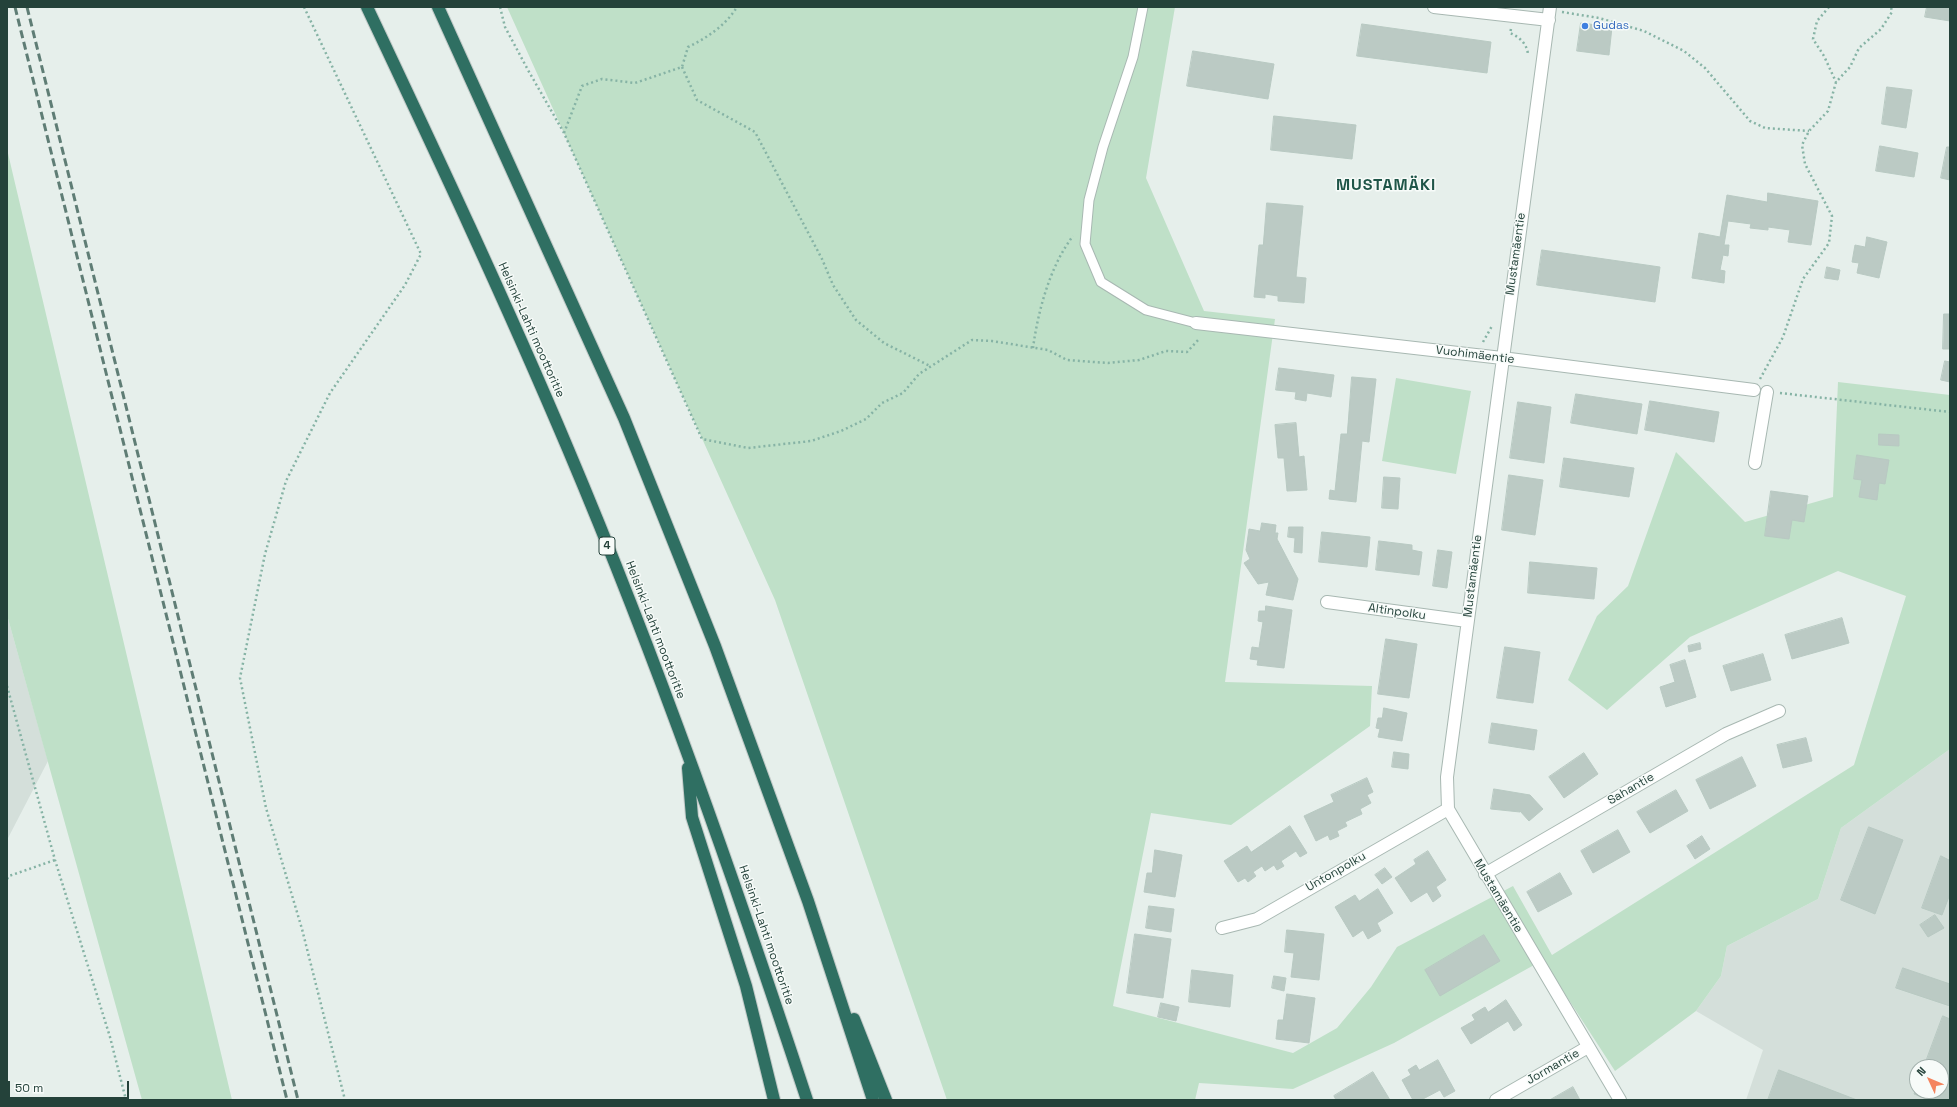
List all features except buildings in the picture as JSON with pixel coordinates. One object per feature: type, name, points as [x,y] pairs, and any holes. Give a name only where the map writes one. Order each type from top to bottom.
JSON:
[{"type":"highway","name":"Helsinki-Lahti moottoritie","points":[[367,7],[489,268],[565,443],[620,578],[686,751],[750,926],[807,1100]]},
{"type":"highway","points":[[438,7],[624,418],[718,653],[808,901],[886,1100]]},
{"type":"highway","points":[[686,751],[692,817],[746,986],[774,1100]]},
{"type":"highway","points":[[808,901],[873,1100]]},
{"type":"street","points":[[1434,7],[1548,20]]},
{"type":"street","name":"Mustamäentie","points":[[1555,9],[1548,20],[1502,358],[1447,777],[1448,809],[1485,874],[1620,1100]]},
{"type":"street","name":"Vuohimäentie","points":[[1201,324],[1502,358],[1754,390]]},
{"type":"street","points":[[1755,463],[1768,392]]},
{"type":"street","name":"Altinpolku","points":[[1328,602],[1467,621]]},
{"type":"street","name":"Sahantie","points":[[1485,874],[1726,734],[1779,711]]},
{"type":"street","name":"Untonpolku","points":[[1222,928],[1257,919],[1448,809]]},
{"type":"street","name":"Jormantie","points":[[1496,1100],[1588,1047]]},
{"type":"lane","points":[[1143,7],[1133,57],[1103,147],[1089,200],[1085,244],[1101,282],[1146,310],[1201,324]]},
{"type":"path","points":[[304,7],[421,254],[405,285],[330,393],[286,481],[265,554],[240,678],[266,808],[302,929],[345,1100]]},
{"type":"path","points":[[500,7],[505,27],[564,133],[702,439],[748,448],[811,441],[841,431],[866,419],[882,403],[903,393],[919,374],[972,340],[992,341],[1048,350],[1067,360],[1108,363],[1139,360],[1166,351],[1187,352],[1205,334],[1201,324]]},
{"type":"path","points":[[737,7],[732,14],[705,39],[688,47],[682,67],[697,100],[755,132],[822,259],[834,285],[856,320],[884,343],[930,367]]},
{"type":"path","points":[[1829,7],[1817,20],[1813,39],[1824,56],[1836,82]]},
{"type":"path","points":[[1754,390],[1783,337],[1804,279],[1829,242],[1832,216],[1805,164],[1802,145],[1809,131],[1828,111],[1836,82],[1850,67],[1859,48],[1881,29],[1892,12],[1891,7]]},
{"type":"path","points":[[1555,9],[1599,18],[1644,31],[1684,51],[1705,68],[1750,121],[1765,128],[1809,131]]},
{"type":"path","points":[[564,133],[582,86],[602,79],[635,83],[682,67]]},
{"type":"path","points":[[1033,348],[1038,316],[1060,257],[1072,237],[1086,228]]},
{"type":"path","points":[[1768,392],[1950,412]]},
{"type":"path","points":[[7,686],[55,860],[110,1037],[126,1100]]},
{"type":"path","points":[[7,879],[9,876],[55,860]]},
{"type":"shaded area","points":[[7,615],[48,761],[7,840]]},
{"type":"shaded area","points":[[1950,749],[1950,1100],[1746,1100],[1763,1050],[1696,1011],[1721,976],[1727,946],[1818,899],[1841,828]]},
{"type":"green space","points":[[507,7],[1175,7],[1146,178],[1204,311],[1275,319],[1225,682],[1372,686],[1370,726],[1231,825],[1151,813],[1113,1006],[1293,1053],[1337,1028],[1371,987],[1397,947],[1513,886],[1552,955],[1854,765],[1906,596],[1838,571],[1690,637],[1607,710],[1568,680],[1597,616],[1628,586],[1676,452],[1745,522],[1833,497],[1838,382],[1950,395],[1950,749],[1841,828],[1818,899],[1727,946],[1721,976],[1696,1011],[1615,1071],[1543,960],[1394,1043],[1293,1089],[1199,1083],[1195,1100],[947,1100],[775,600]]},
{"type":"green space","points":[[7,149],[232,1100],[142,1100],[7,615]]},
{"type":"green space","points":[[1396,378],[1471,391],[1456,474],[1382,461]]},
{"type":"railway","points":[[15,7],[287,1100]]},
{"type":"railway","points":[[27,7],[298,1100]]},
{"type":"place","name":"Gudas","points":[[1585,26]]},
{"type":"district","name":"MUSTAMÄKI","points":[[1386,186]]}]
